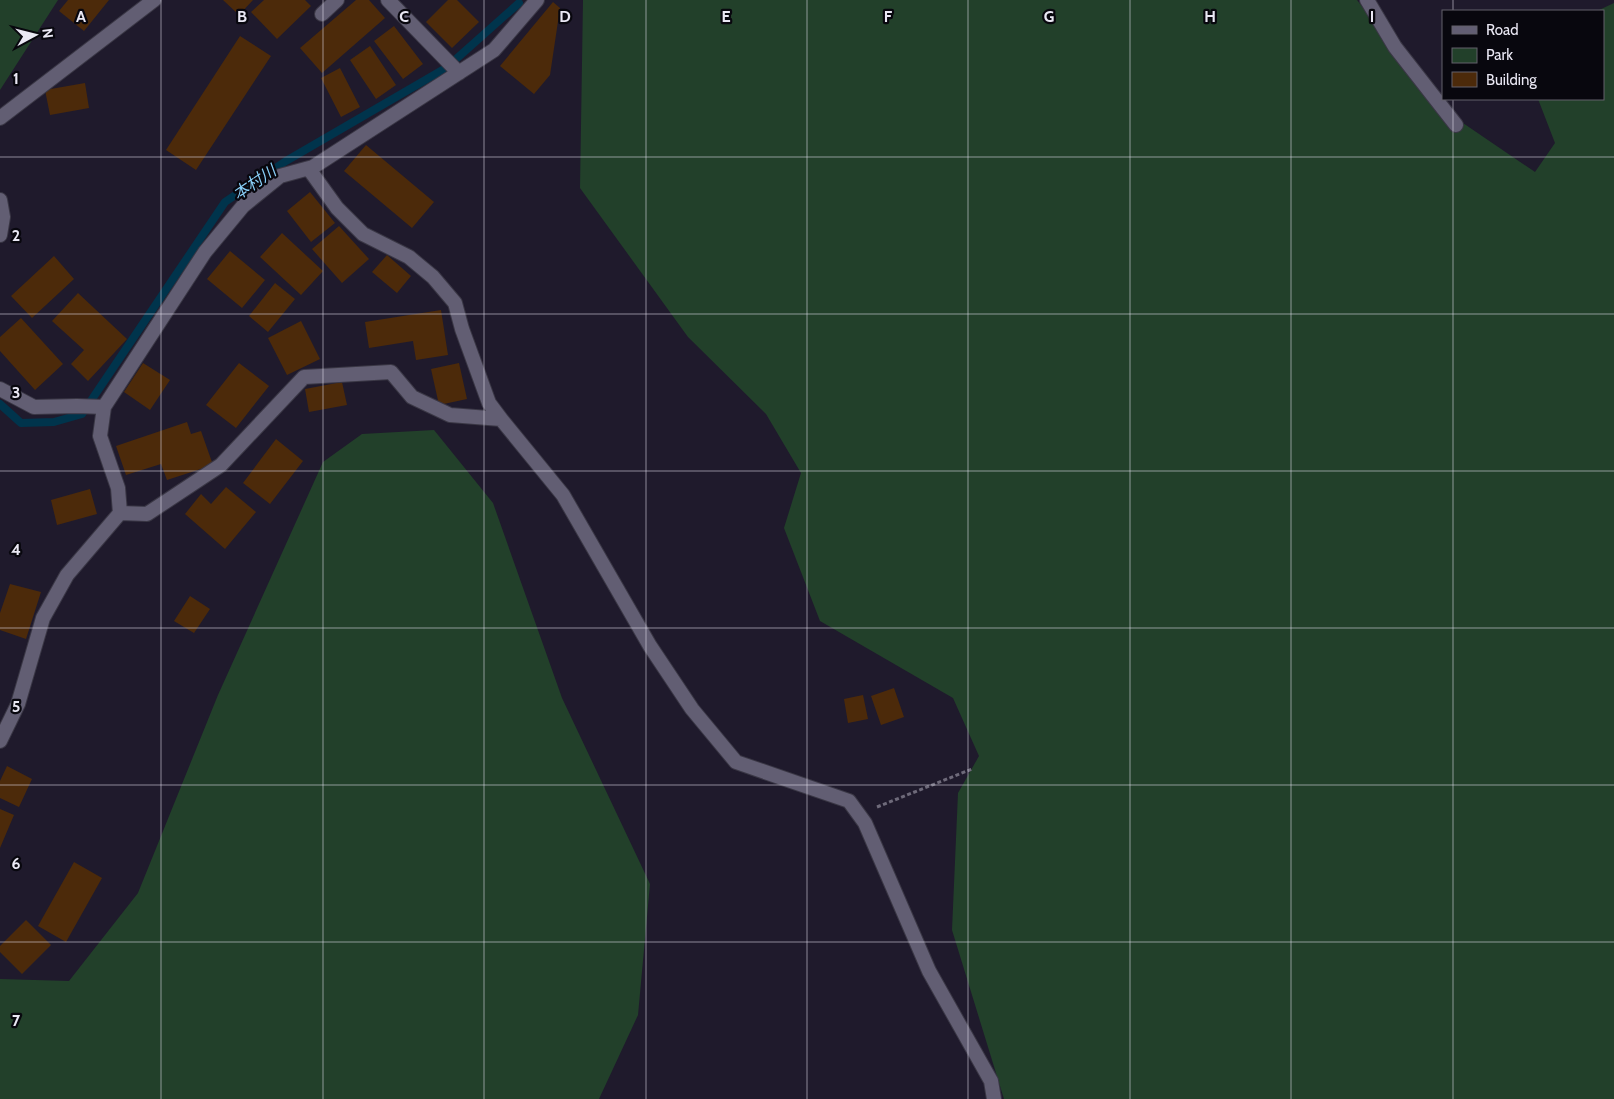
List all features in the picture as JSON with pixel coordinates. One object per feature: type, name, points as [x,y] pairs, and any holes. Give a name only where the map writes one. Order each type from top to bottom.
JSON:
[{"type":"street","points":[[0,118],[154,0]]},
{"type":"street","points":[[322,14],[337,0]]},
{"type":"street","points":[[388,0],[458,72]]},
{"type":"street","points":[[0,741],[18,704],[43,618],[67,575],[120,513],[118,488],[112,466],[100,436],[103,407],[205,252],[242,206],[280,176],[309,169],[494,50],[537,0]]},
{"type":"street","points":[[1367,0],[1396,47],[1456,125]]},
{"type":"street","points":[[309,169],[337,208],[363,234],[409,257],[433,277],[455,303],[462,330],[489,403],[563,495],[650,646],[692,709],[736,762],[849,801],[865,823],[929,971],[991,1081],[994,1099]]},
{"type":"street","points":[[0,200],[3,217],[0,235]]},
{"type":"street","points":[[120,513],[147,514],[221,465],[304,376],[391,372],[412,397],[450,415],[501,420]]},
{"type":"street","points":[[0,389],[34,408],[103,407]]},
{"type":"path","points":[[859,815],[972,769]]},
{"type":"green space","points":[[0,0],[58,0],[0,90]]},
{"type":"green space","points":[[583,0],[1357,0],[1438,106],[1535,172],[1555,143],[1538,100],[1604,100],[1604,10],[1599,10],[1614,3],[1614,1099],[1004,1099],[952,930],[958,793],[979,756],[953,698],[820,621],[784,528],[801,473],[766,414],[688,337],[580,188]]},
{"type":"green space","points":[[434,430],[493,503],[562,698],[650,884],[638,1015],[599,1099],[0,1099],[0,979],[69,981],[138,893],[218,695],[323,462],[362,434]]},
{"type":"building","points":[[68,0],[109,0],[84,31],[59,11]]},
{"type":"building","points":[[223,0],[253,0],[239,15]]},
{"type":"building","points":[[264,0],[305,0],[311,6],[277,39],[251,12]]},
{"type":"building","points":[[356,0],[369,0],[385,18],[322,73],[300,48]]},
{"type":"building","points":[[448,0],[457,0],[479,22],[452,48],[426,22]]},
{"type":"building","points":[[553,2],[560,8],[550,75],[534,94],[500,66]]},
{"type":"building","points":[[394,26],[423,64],[403,79],[374,41]]},
{"type":"building","points":[[240,36],[271,56],[196,170],[166,150]]},
{"type":"building","points":[[370,46],[396,85],[376,99],[350,60]]},
{"type":"building","points":[[340,68],[360,107],[341,117],[321,78]]},
{"type":"building","points":[[85,83],[89,108],[50,115],[45,90]]},
{"type":"building","points":[[366,145],[434,202],[412,228],[344,171]]},
{"type":"building","points":[[310,192],[335,223],[311,242],[287,211]]},
{"type":"building","points":[[339,226],[369,259],[342,283],[312,249]]},
{"type":"building","points":[[282,233],[323,271],[301,295],[260,257]]},
{"type":"building","points":[[230,251],[265,280],[242,308],[207,279]]},
{"type":"building","points":[[387,255],[411,276],[397,293],[372,272]]},
{"type":"building","points":[[54,256],[74,279],[32,318],[11,296]]},
{"type":"building","points":[[275,283],[295,299],[268,332],[249,316]]},
{"type":"building","points":[[78,293],[127,339],[88,381],[71,364],[84,350],[52,321]]},
{"type":"building","points":[[441,310],[448,355],[416,360],[413,341],[369,348],[365,322]]},
{"type":"building","points":[[21,318],[63,364],[35,390],[0,351],[0,337]]},
{"type":"building","points":[[301,321],[320,359],[287,375],[268,338]]},
{"type":"building","points":[[143,363],[170,380],[150,410],[124,392]]},
{"type":"building","points":[[239,363],[269,386],[236,428],[206,405]]},
{"type":"building","points":[[459,363],[467,399],[439,405],[431,369]]},
{"type":"building","points":[[342,382],[347,405],[309,412],[305,389]]},
{"type":"building","points":[[187,422],[191,434],[201,431],[213,465],[167,480],[161,464],[126,475],[116,446]]},
{"type":"building","points":[[276,439],[303,461],[270,504],[243,483]]},
{"type":"building","points":[[226,487],[256,512],[225,549],[185,514],[201,494],[211,504]]},
{"type":"building","points":[[90,489],[97,514],[57,525],[51,500]]},
{"type":"building","points":[[10,584],[41,592],[26,639],[0,630],[0,613]]},
{"type":"building","points":[[190,596],[210,609],[194,633],[174,621]]},
{"type":"building","points":[[894,688],[904,717],[881,725],[871,696]]},
{"type":"building","points":[[863,695],[868,719],[848,723],[844,699]]},
{"type":"building","points":[[7,766],[32,779],[19,807],[0,798],[0,781]]},
{"type":"building","points":[[0,809],[14,815],[0,848]]},
{"type":"building","points":[[74,862],[102,878],[66,942],[38,926]]},
{"type":"building","points":[[26,920],[51,945],[22,974],[0,952],[0,946]]},
{"type":"waterway","name":"本村川","points":[[0,404],[21,423],[54,422],[82,414],[225,202],[286,161],[446,68],[519,3]]}]
